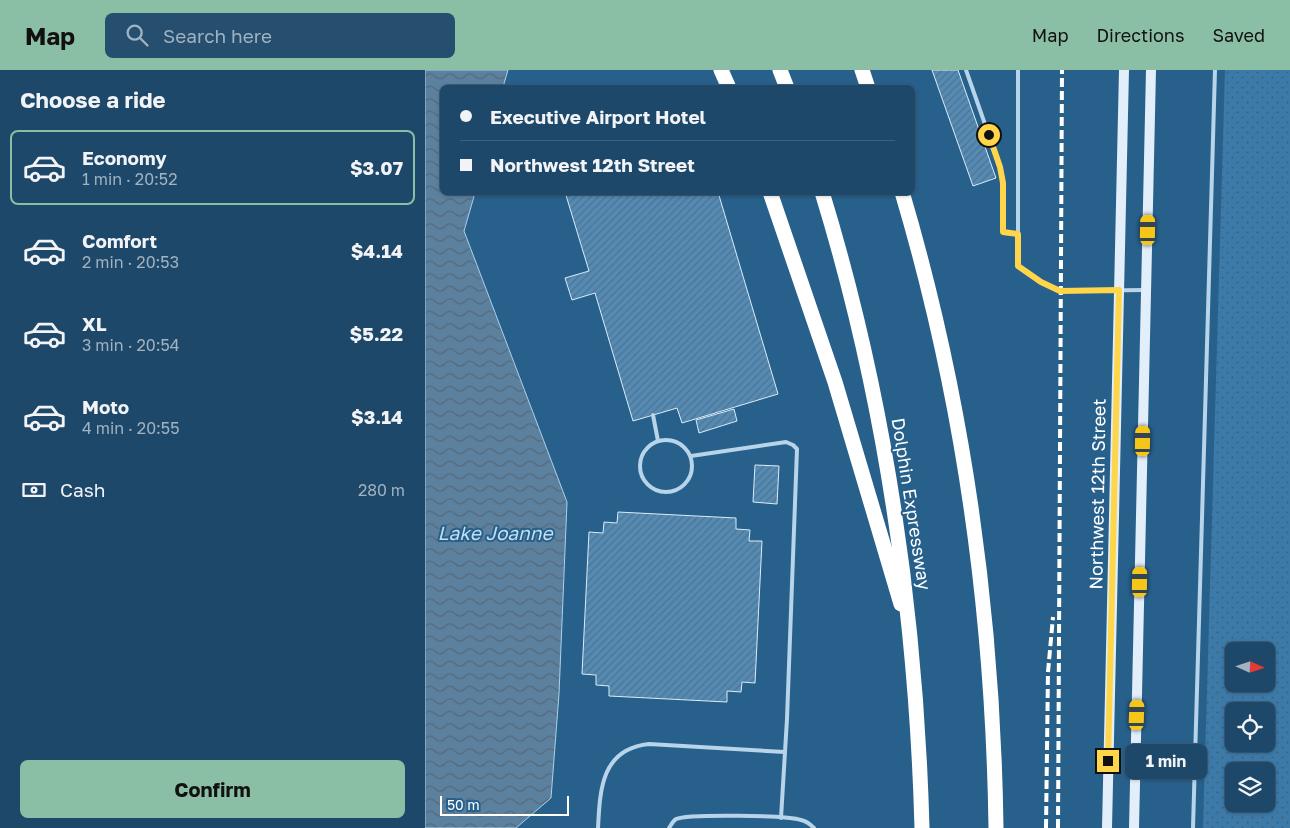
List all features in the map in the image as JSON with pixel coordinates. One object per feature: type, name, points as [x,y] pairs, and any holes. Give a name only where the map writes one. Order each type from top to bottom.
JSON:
[{"type":"highway","points":[[721,70],[728,85]]},
{"type":"highway","points":[[780,70],[786,85]]},
{"type":"highway","points":[[862,70],[867,85]]},
{"type":"highway","points":[[771,195],[835,382],[911,639]]},
{"type":"highway","name":"Dolphin Expressway","points":[[823,195],[849,288],[875,397],[898,527],[911,639],[920,762],[921,828]]},
{"type":"highway","points":[[903,195],[925,270],[946,360],[971,498],[984,602],[995,772],[996,828]]},
{"type":"main road","name":"Northwest 12th Street","points":[[1107,828],[1124,70]]},
{"type":"main road","points":[[1134,828],[1151,70]]},
{"type":"lane","points":[[966,70],[1000,167],[1003,183],[1003,232],[1018,234]]},
{"type":"lane","points":[[1018,70],[1018,266],[1041,282],[1060,291],[1147,290]]},
{"type":"lane","points":[[1193,828],[1215,70]]},
{"type":"lane","points":[[653,415],[658,441]]},
{"type":"lane","points":[[672,440],[680,443],[691,456],[692,473],[688,481],[674,492],[657,491],[644,479],[640,463],[648,447],[658,441],[672,440]]},
{"type":"lane","points":[[691,456],[786,442],[797,449],[781,818]]},
{"type":"lane","points":[[598,828],[599,802],[605,774],[617,757],[633,746],[649,744],[785,752]]},
{"type":"lane","points":[[669,828],[677,819],[684,817],[781,818],[801,820],[813,828]]},
{"type":"shaded area","points":[[1225,70],[1290,70],[1290,828],[1203,828]]},
{"type":"water","name":"Lake Joanne","points":[[425,70],[508,70],[504,85],[440,85],[440,195],[474,195],[464,231],[567,502],[559,694],[551,798],[516,828],[425,828]]},
{"type":"building","points":[[932,70],[958,70],[996,178],[973,186]]},
{"type":"building","points":[[566,195],[719,195],[778,394],[682,423],[677,408],[633,421],[595,293],[572,300],[565,278],[589,271]]},
{"type":"building","points":[[734,409],[737,421],[699,433],[696,420]]},
{"type":"building","points":[[755,465],[779,466],[777,504],[753,502]]},
{"type":"building","points":[[618,512],[736,518],[736,529],[750,530],[749,541],[762,541],[755,683],[742,682],[741,692],[727,691],[727,702],[609,696],[609,686],[596,685],[596,675],[582,674],[589,532],[603,533],[604,522],[617,523]]},
{"type":"railway","points":[[1058,828],[1062,70]]},
{"type":"railway","points":[[1046,828],[1048,672],[1053,617]]},
{"type":"route","points":[[989,135],[1000,167],[1003,183],[1003,232],[1018,234],[1018,266],[1041,282],[1060,291],[1119,290],[1108,761]]}]
